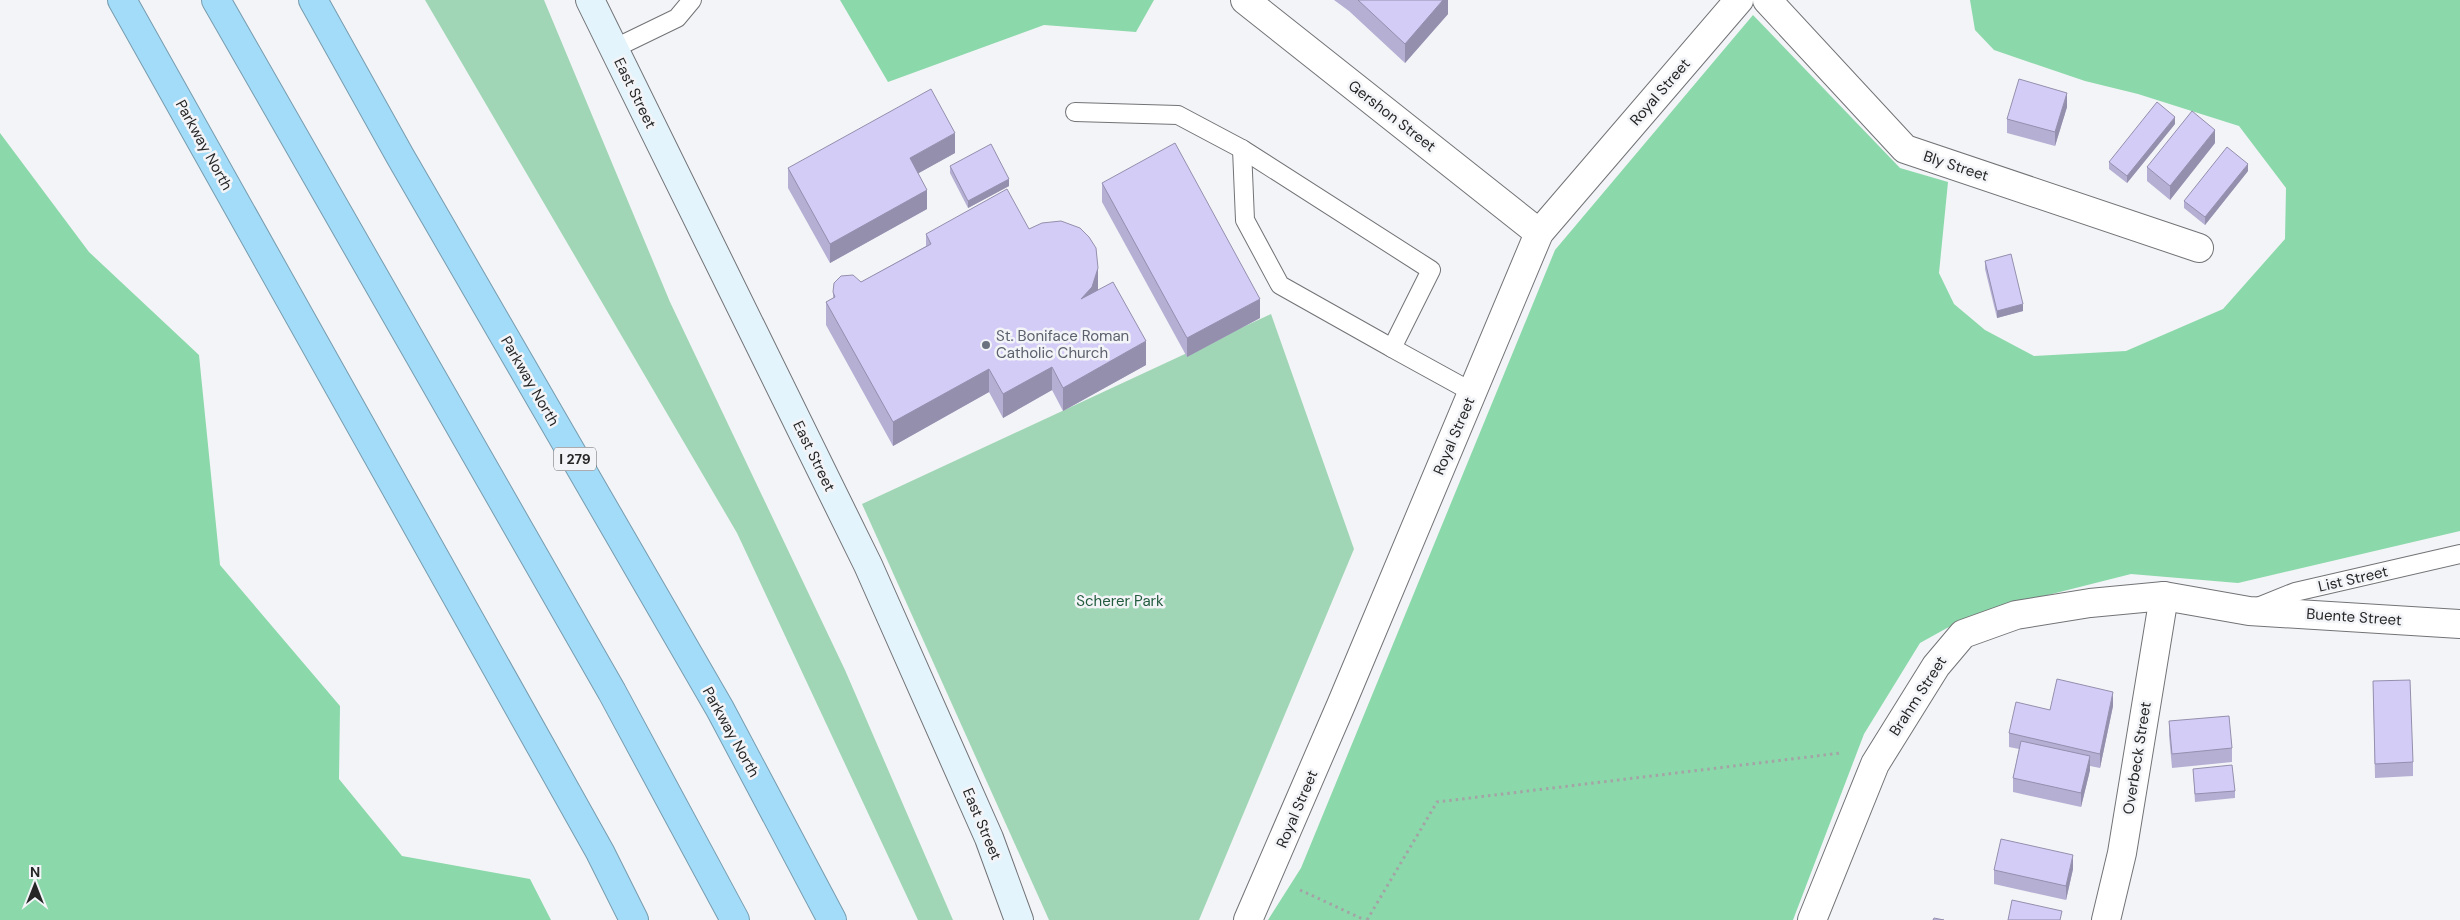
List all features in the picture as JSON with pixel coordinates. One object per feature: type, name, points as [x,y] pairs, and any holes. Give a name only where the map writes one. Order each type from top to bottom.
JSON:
[{"type":"highway","name":"Parkway North","points":[[122,0],[600,852],[634,920]]},
{"type":"highway","points":[[216,0],[612,692],[736,920]]},
{"type":"highway","name":"Parkway North","points":[[312,0],[405,165],[720,709],[832,920]]},
{"type":"main road","name":"East Street","points":[[590,0],[868,565],[989,838],[1018,920]]},
{"type":"street","name":"Gershon Street","points":[[1245,0],[1539,233]]},
{"type":"street","name":"Royal Street","points":[[1248,920],[1539,233],[1739,0]]},
{"type":"street","name":"Bly Street","points":[[1767,0],[1905,149],[2199,248]]},
{"type":"street","name":"Brahm Street","points":[[1812,920],[1875,764],[1936,666],[1964,634],[2016,615],[2090,603],[2164,596],[2249,611]]},
{"type":"street","name":"Overbeck Street","points":[[2106,920],[2122,853],[2164,596]]},
{"type":"street","name":"Buente Street","points":[[2249,611],[2460,624]]},
{"type":"lane","points":[[613,49],[677,18],[692,0]]},
{"type":"lane","points":[[1075,112],[1178,115],[1242,149],[1432,270],[1392,348]]},
{"type":"lane","points":[[1242,149],[1244,220],[1280,285],[1472,392]]},
{"type":"lane","name":"List Street","points":[[2249,611],[2295,592],[2460,554]]},
{"type":"path","points":[[1268,876],[1366,920],[1437,802],[1852,751],[1875,764]]},
{"type":"green space","points":[[425,0],[544,0],[670,302],[845,670],[953,920],[918,920],[737,533]]},
{"type":"green space","points":[[840,0],[1154,0],[1136,32],[1044,25],[888,82]]},
{"type":"green space","points":[[1970,0],[2460,0],[2460,531],[2238,583],[2131,574],[1985,611],[1947,628],[1920,643],[1864,734],[1793,920],[1268,920],[1301,868],[1555,250],[1753,15],[1900,168],[1948,182],[1939,273],[1954,304],[1985,330],[2034,356],[2126,351],[2223,309],[2285,239],[2286,188],[2239,126],[2138,94],[2085,81],[1994,50],[1975,30]]},
{"type":"green space","points":[[0,133],[89,252],[199,355],[220,565],[340,706],[339,779],[402,856],[530,879],[551,920],[0,920]]},
{"type":"green space","name":"Scherer Park","points":[[1271,314],[1354,549],[1199,920],[1049,920],[862,504]]},
{"type":"building","points":[[1358,0],[1443,0],[1405,44]]},
{"type":"building","points":[[2019,79],[2067,93],[2055,132],[2007,119]]},
{"type":"building","points":[[931,89],[955,133],[910,158],[927,190],[830,244],[788,168]]},
{"type":"building","points":[[2157,102],[2175,117],[2127,176],[2109,162]]},
{"type":"building","points":[[2192,111],[2215,130],[2170,186],[2147,167]]},
{"type":"building","points":[[1175,143],[1260,299],[1187,338],[1102,183]]},
{"type":"building","points":[[991,144],[1009,179],[968,201],[950,166]]},
{"type":"building","points":[[2227,147],[2248,164],[2205,217],[2184,201]]},
{"type":"building","name":"St. Boniface Roman Catholic Church","points":[[1007,189],[1029,229],[1042,223],[1061,221],[1080,228],[1089,237],[1096,248],[1098,268],[1092,287],[1081,299],[1113,282],[1146,341],[1063,388],[1052,367],[1003,394],[989,369],[893,422],[826,302],[835,297],[833,292],[834,283],[841,276],[853,275],[861,282],[931,244],[926,234]]},
{"type":"building","points":[[2011,254],[2023,304],[1997,311],[1985,261]]},
{"type":"building","points":[[2057,679],[2113,692],[2100,754],[2009,733],[2016,702],[2050,710]]},
{"type":"building","points":[[2410,680],[2413,762],[2375,764],[2373,681]]},
{"type":"building","points":[[2229,716],[2232,748],[2172,754],[2169,721]]},
{"type":"building","points":[[2021,741],[2090,756],[2081,793],[2013,778]]},
{"type":"building","points":[[2232,765],[2235,791],[2195,794],[2193,769]]},
{"type":"building","points":[[2001,839],[2073,855],[2066,886],[1994,870]]},
{"type":"building","points":[[2012,900],[2062,911],[2060,920],[2008,920]]},
{"type":"place","name":"St. Boniface Roman Catholic Church","points":[[986,345]]}]
